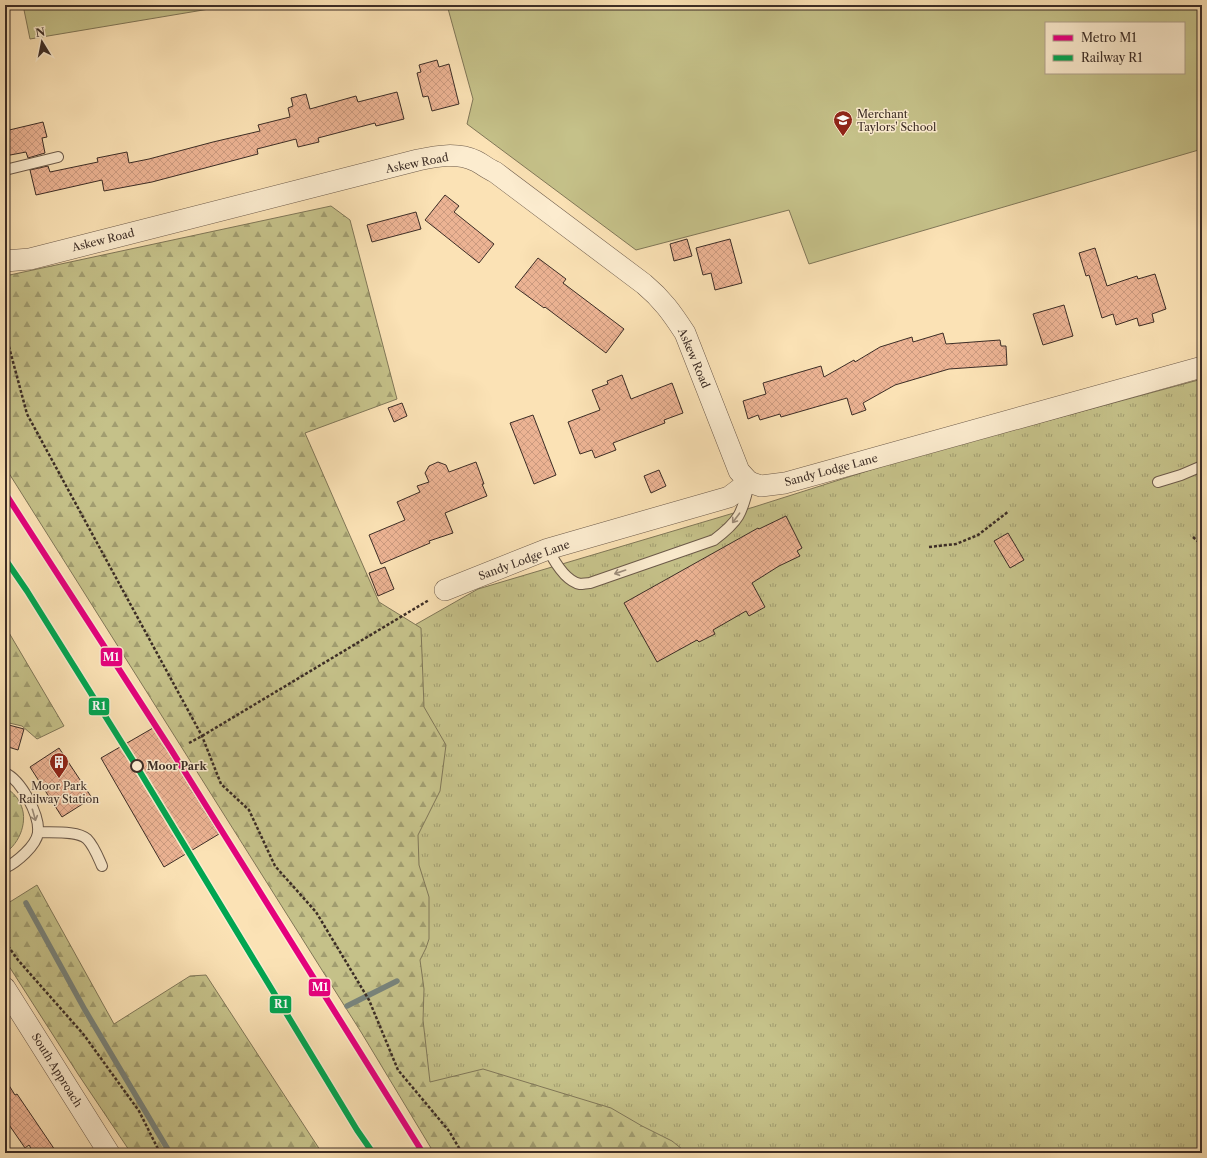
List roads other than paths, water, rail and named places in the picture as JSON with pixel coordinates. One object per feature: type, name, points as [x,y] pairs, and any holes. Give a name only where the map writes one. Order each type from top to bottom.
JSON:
[{"type":"street","name":"Askew Road","points":[[5,261],[30,259],[418,160],[453,155],[466,157],[495,172],[658,296],[673,314],[685,333],[739,471],[749,482]]},
{"type":"street","name":"Sandy Lodge Lane","points":[[439,594],[548,549],[729,497],[749,482],[761,486],[785,483],[1202,367]]},
{"type":"street","name":"South Approach","points":[[5,988],[110,1153]]},
{"type":"lane","points":[[5,170],[58,157]]},
{"type":"lane","points":[[1158,482],[1181,475],[1202,466]]},
{"type":"lane","points":[[548,549],[557,566],[572,581],[581,584],[590,583],[714,540],[738,517],[744,505],[749,482]]},
{"type":"lane","points":[[5,773],[10,775],[19,784],[30,801],[36,817],[38,832],[34,842],[25,853],[5,868]]},
{"type":"lane","points":[[38,832],[72,833],[86,838],[95,850],[102,866]]},
{"type":"waterway","points":[[26,903],[85,1010],[170,1153]]},
{"type":"waterway","points":[[347,1006],[397,981]]},
{"type":"metro line","name":"M1","points":[[5,493],[170,748],[423,1153]]},
{"type":"rail line","name":"R1","points":[[5,559],[27,591],[137,767],[357,1130],[373,1153]]},
{"type":"place","name":"Merchant Taylors' School","points":[[843,137]]},
{"type":"place","name":"Moor Park","points":[[137,766]]},
{"type":"place","name":"Moor Park Railway Station","points":[[59,779]]}]
